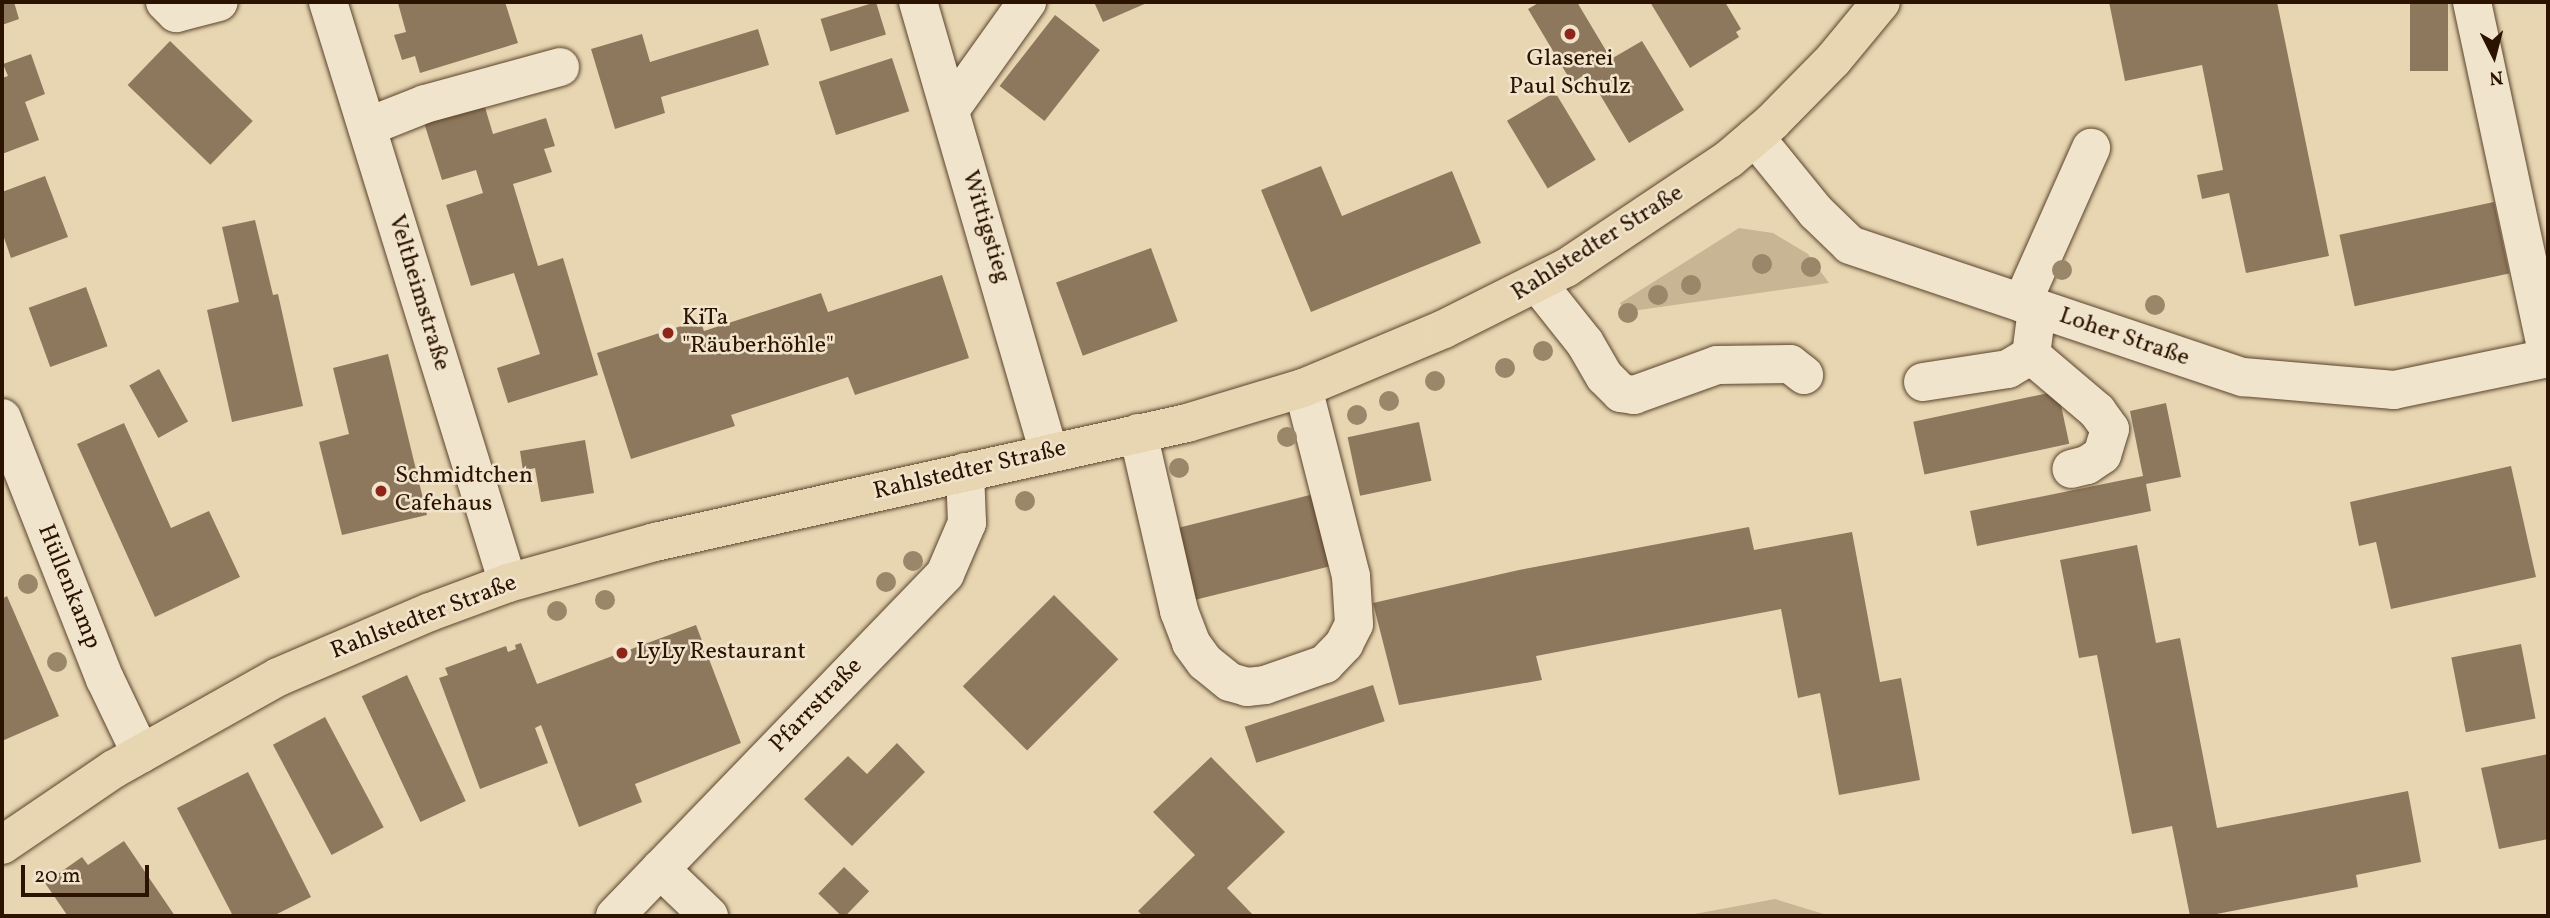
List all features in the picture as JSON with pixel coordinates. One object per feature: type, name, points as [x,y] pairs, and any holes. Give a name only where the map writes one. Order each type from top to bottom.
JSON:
[{"type":"main road","name":"Rahlstedter Straße","points":[[2,845],[141,754],[278,677],[418,617],[508,583],[655,542],[1187,423],[1303,388],[1370,362],[1538,284],[1683,192],[1755,137],[1833,60],[1881,2]]},
{"type":"street","points":[[164,2],[176,13],[219,2]]},
{"type":"street","name":"Veltheimstraße","points":[[328,2],[508,583]]},
{"type":"street","name":"Wittigstieg","points":[[918,2],[1049,453]]},
{"type":"street","points":[[950,110],[1027,2]]},
{"type":"street","points":[[2472,2],[2548,357]]},
{"type":"street","points":[[367,127],[425,104],[560,67]]},
{"type":"street","name":"Loher Straße","points":[[1755,137],[1816,212],[1850,245],[2242,377],[2394,390],[2548,357]]},
{"type":"street","points":[[2071,469],[2087,465],[2102,455],[2110,429],[2097,411],[2031,355],[2029,306],[2091,148]]},
{"type":"street","points":[[1538,284],[1585,343],[1605,377],[1621,393],[1634,395],[1717,365],[1790,364],[1804,374]]},
{"type":"street","points":[[1923,382],[2008,369],[2031,355]]},
{"type":"street","points":[[1138,433],[1176,598],[1191,643],[1205,663],[1230,682],[1247,687],[1265,685],[1325,664],[1344,644],[1354,624],[1351,576],[1303,388]]},
{"type":"street","name":"Hüllenkamp","points":[[2,418],[104,679],[141,754]]},
{"type":"street","name":"Pfarrstraße","points":[[615,916],[945,574],[967,523],[965,472]]},
{"type":"street","points":[[660,869],[709,916]]},
{"type":"shaded area","points":[[1739,228],[1773,233],[1808,254],[1829,283],[1625,312],[1620,303]]},
{"type":"shaded area","points":[[1775,899],[1830,916],[1684,916]]},
{"type":"building","points":[[2,2],[14,2],[19,19],[2,25]]},
{"type":"building","points":[[505,2],[518,43],[420,73],[415,56],[402,60],[394,35],[406,32],[398,3]]},
{"type":"building","points":[[876,2],[886,35],[830,51],[821,19]]},
{"type":"building","points":[[1094,2],[1149,2],[1103,22]]},
{"type":"building","points":[[1540,2],[1577,2],[1611,59],[1642,41],[1684,110],[1629,143],[1587,73],[1572,83],[1528,9]]},
{"type":"building","points":[[1650,2],[1725,2],[1741,29],[1736,32],[1739,37],[1690,68]]},
{"type":"building","points":[[2109,2],[2277,2],[2329,256],[2246,273],[2229,193],[2202,199],[2197,175],[2223,170],[2202,65],[2125,81]]},
{"type":"building","points":[[2410,2],[2448,2],[2448,71],[2410,71]]},
{"type":"building","points":[[1055,15],[1100,50],[1045,121],[1000,86]]},
{"type":"building","points":[[758,29],[769,65],[661,97],[665,113],[615,129],[591,49],[642,34],[650,62]]},
{"type":"building","points":[[170,41],[253,121],[210,165],[128,85]]},
{"type":"building","points":[[31,54],[45,94],[25,102],[39,140],[2,154],[2,78],[8,76],[3,64]]},
{"type":"building","points":[[892,58],[909,111],[836,135],[819,82]]},
{"type":"building","points":[[1555,92],[1596,160],[1548,189],[1507,121]]},
{"type":"building","points":[[481,94],[493,134],[546,118],[555,146],[544,149],[552,172],[513,184],[538,266],[563,258],[598,375],[508,403],[497,368],[540,354],[514,273],[471,286],[446,205],[483,193],[476,170],[442,180],[421,113]]},
{"type":"building","points":[[1321,166],[1342,216],[1452,171],[1481,243],[1311,312],[1261,190]]},
{"type":"building","points":[[45,176],[68,237],[11,258],[2,232],[2,192]]},
{"type":"building","points":[[2494,202],[2509,273],[2355,306],[2339,235]]},
{"type":"building","points":[[255,220],[273,295],[278,294],[303,406],[232,422],[207,310],[239,302],[222,227]]},
{"type":"building","points":[[1151,248],[1178,321],[1083,356],[1056,283]]},
{"type":"building","points":[[942,275],[969,358],[855,395],[848,377],[731,415],[735,426],[631,459],[597,353],[700,320],[704,331],[821,293],[828,312]]},
{"type":"building","points":[[86,287],[108,346],[50,367],[29,308]]},
{"type":"building","points":[[388,354],[427,515],[342,535],[319,442],[349,434],[333,368]]},
{"type":"building","points":[[159,369],[188,421],[158,438],[129,385]]},
{"type":"building","points":[[2058,391],[2069,444],[1924,475],[1913,422]]},
{"type":"building","points":[[2166,403],[2181,477],[2146,484],[2151,511],[1977,546],[1970,511],[2143,476],[2130,411]]},
{"type":"building","points":[[1419,422],[1431,481],[1360,496],[1348,437]]},
{"type":"building","points":[[124,423],[171,528],[209,511],[240,577],[155,617],[77,444]]},
{"type":"building","points":[[585,440],[594,493],[541,502],[535,468],[523,471],[520,451]]},
{"type":"building","points":[[2511,466],[2536,577],[2391,609],[2376,542],[2359,546],[2350,502]]},
{"type":"building","points":[[1322,492],[1340,564],[1190,601],[1173,529]]},
{"type":"building","points":[[1749,527],[1754,550],[1852,532],[1880,682],[1901,678],[1920,780],[1839,795],[1820,693],[1798,698],[1781,609],[1536,656],[1542,680],[1399,705],[1373,603],[1519,570]]},
{"type":"building","points":[[2137,545],[2156,643],[2180,638],[2217,828],[2408,791],[2421,862],[2356,875],[2358,887],[2206,916],[2190,916],[2172,826],[2132,834],[2097,655],[2079,658],[2060,560]]},
{"type":"building","points":[[1054,595],[1118,659],[1027,751],[963,686]]},
{"type":"building","points":[[7,596],[59,716],[2,741],[2,599]]},
{"type":"building","points":[[696,625],[741,743],[635,784],[642,802],[579,827],[541,725],[535,728],[548,763],[480,789],[439,678],[448,675],[445,668],[506,646],[508,652],[521,643],[537,684]]},
{"type":"building","points":[[2521,644],[2536,719],[2466,732],[2451,658]]},
{"type":"building","points":[[407,675],[466,801],[420,822],[362,696]]},
{"type":"building","points":[[1373,685],[1385,721],[1256,763],[1245,727]]},
{"type":"building","points":[[325,717],[384,827],[332,855],[273,745]]},
{"type":"building","points":[[897,743],[925,772],[852,846],[804,799],[848,756],[867,774]]},
{"type":"building","points":[[2548,754],[2548,839],[2499,849],[2481,768]]},
{"type":"building","points":[[1211,757],[1285,832],[1227,888],[1254,916],[1143,916],[1138,911],[1195,855],[1153,812]]},
{"type":"building","points":[[248,772],[311,897],[273,916],[233,916],[177,808]]},
{"type":"building","points":[[124,841],[175,916],[65,916],[67,915],[45,883],[82,857],[88,865]]},
{"type":"building","points":[[844,867],[869,891],[845,916],[841,916],[818,894]]},
{"type":"place","name":"Glaserei Paul Schulz","points":[[1570,34]]},
{"type":"place","name":"KiTa \"Räuberhöhle\"","points":[[668,333]]},
{"type":"place","name":"Schmidtchen Cafehaus","points":[[381,491]]},
{"type":"place","name":"LyLy Restaurant","points":[[622,653]]}]
